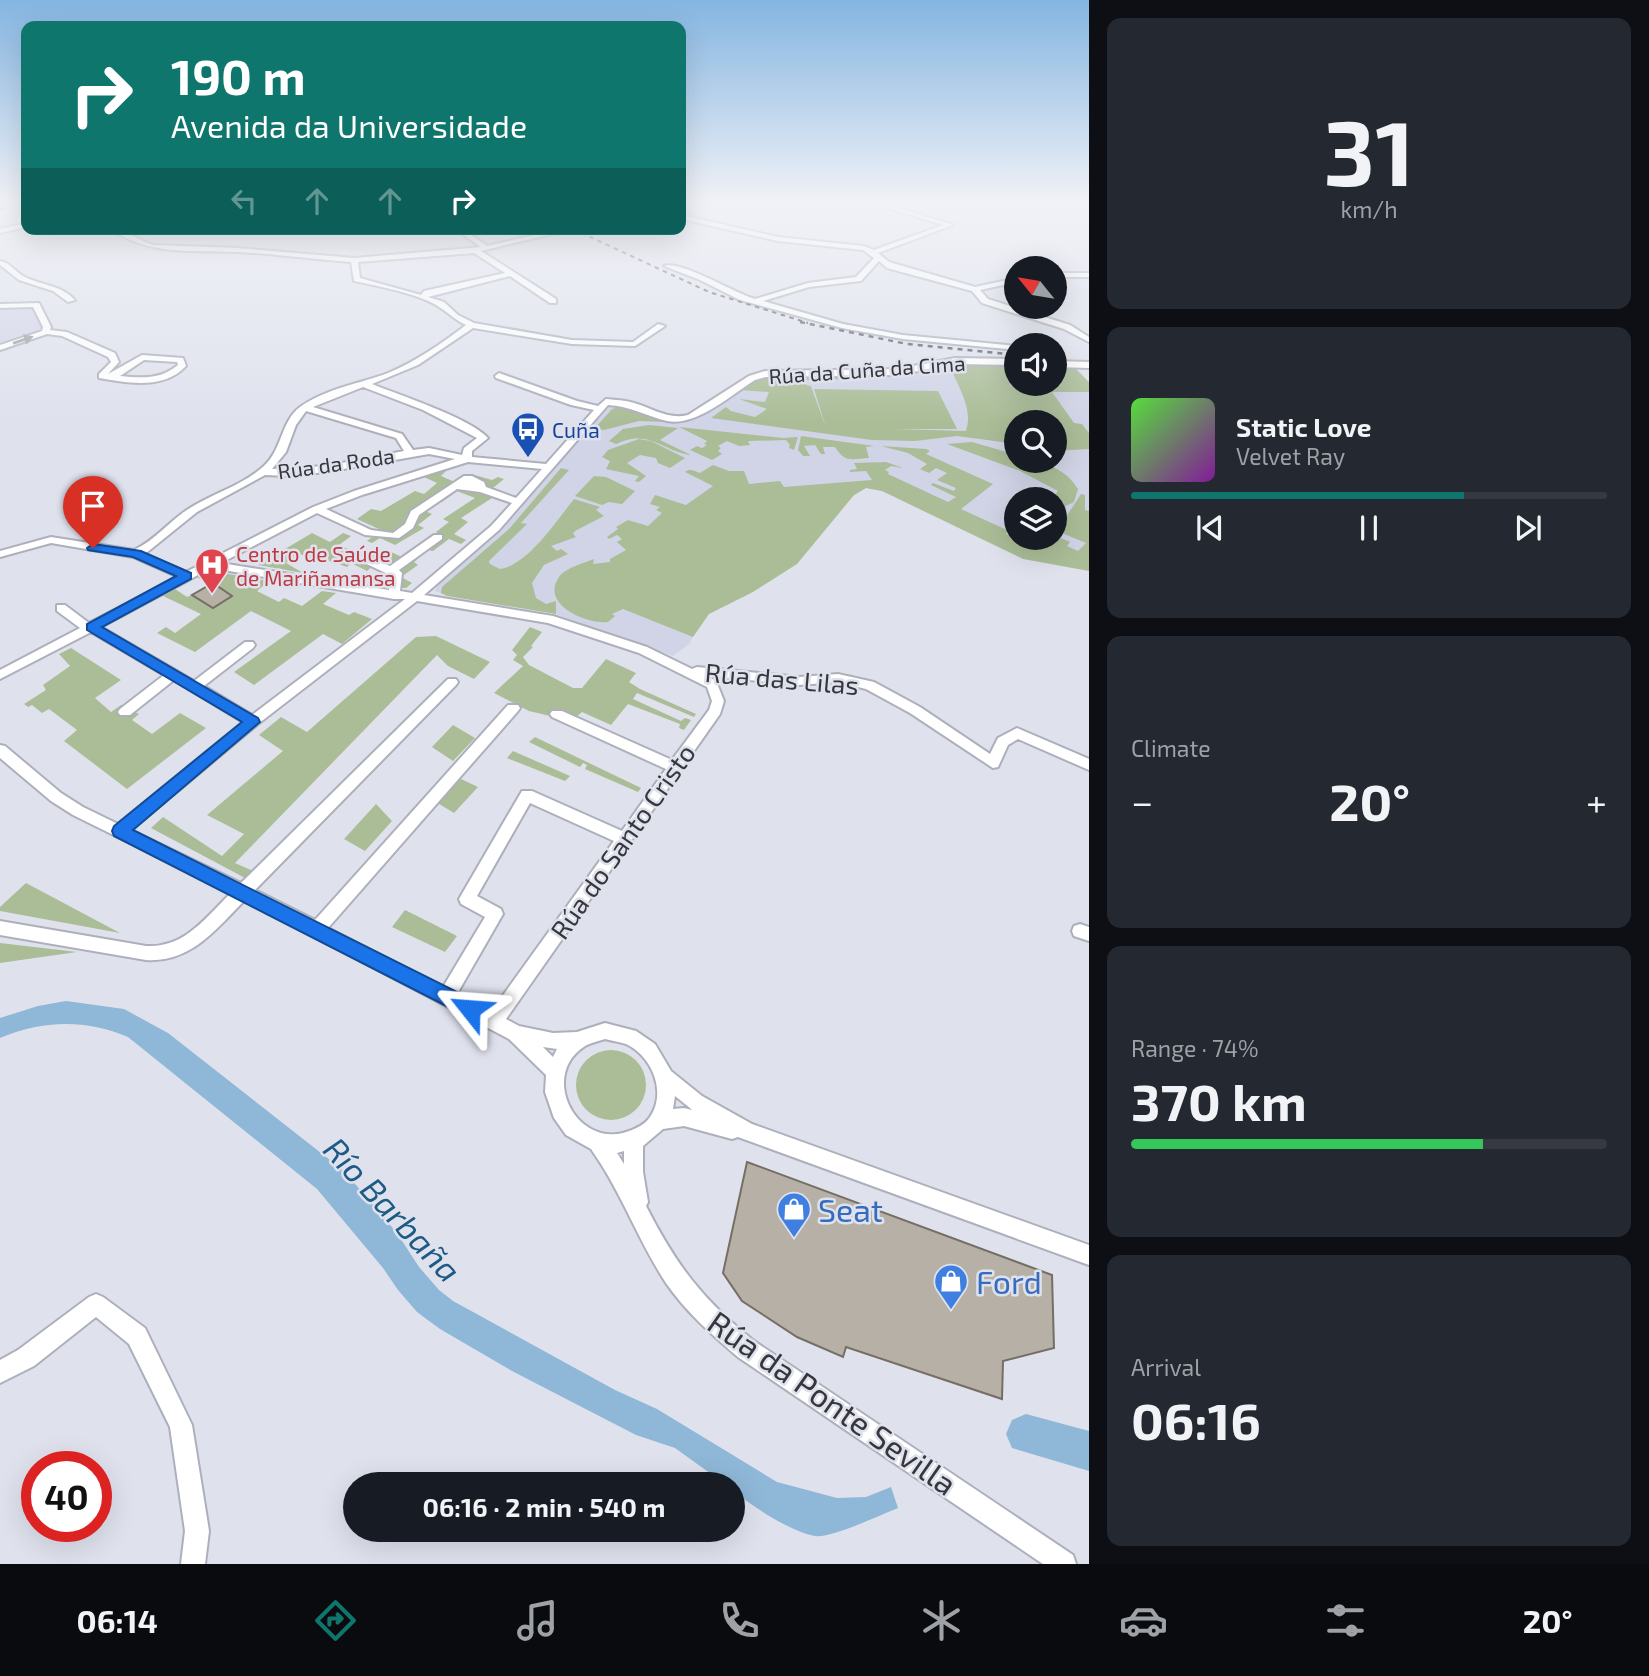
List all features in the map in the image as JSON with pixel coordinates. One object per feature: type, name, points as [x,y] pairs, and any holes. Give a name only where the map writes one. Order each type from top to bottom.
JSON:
[{"type":"street","points":[[15,276],[24,281],[64,291],[71,300]]},
{"type":"street","points":[[357,276],[357,279],[441,304],[455,317],[472,324],[572,342],[635,344],[661,326]]},
{"type":"street","points":[[423,297],[427,293],[500,276]]},
{"type":"street","points":[[512,276],[553,301]]},
{"type":"street","points":[[697,276],[755,301],[842,326],[903,337],[1004,348]]},
{"type":"street","points":[[755,301],[791,289],[858,279],[860,276]]},
{"type":"street","points":[[927,276],[975,289],[1004,283]]},
{"type":"street","points":[[975,289],[985,301],[1067,327],[1089,340]]},
{"type":"street","points":[[0,306],[36,305],[47,327],[46,332]]},
{"type":"street","points":[[136,554],[156,544],[182,519],[263,472],[278,457],[295,417],[305,408],[361,383],[394,373],[472,324]]},
{"type":"street","points":[[0,348],[46,332],[64,334],[112,355],[115,362],[102,376],[112,377],[166,379],[182,366],[180,360],[142,356],[112,377]]},
{"type":"street","name":"Rúa da Cuña da Cima","points":[[499,376],[574,403],[603,406],[626,403],[666,419],[680,421],[691,417],[752,378],[765,374],[897,372],[955,362],[1004,362]]},
{"type":"street","points":[[1067,364],[1089,365]]},
{"type":"street","points":[[0,675],[317,509],[358,493],[467,459],[467,450],[483,439],[477,432],[426,408],[361,383]]},
{"type":"street","points":[[120,831],[253,722],[414,598],[495,528],[603,406]]},
{"type":"street","name":"Rúa da Roda","points":[[305,408],[398,436],[410,453]]},
{"type":"street","name":"Rúa da Roda","points":[[263,472],[287,473],[326,469],[429,451],[467,459],[550,467]]},
{"type":"street","name":"Rúa da Roda","points":[[432,470],[438,461],[436,454]]},
{"type":"street","points":[[317,509],[369,533],[395,536],[409,526],[415,513],[468,478],[480,484],[481,489],[519,502]]},
{"type":"street","points":[[391,571],[438,537]]},
{"type":"street","points":[[0,554],[51,540],[136,554],[186,576]]},
{"type":"street","points":[[362,558],[396,573],[394,595]]},
{"type":"street","points":[[208,564],[549,619],[643,650],[682,669]]},
{"type":"street","points":[[61,608],[253,722]]},
{"type":"street","points":[[194,688],[249,645]]},
{"type":"street","name":"Rúa das Lilas","points":[[682,669],[724,676],[799,681],[838,678],[870,685],[915,710],[993,763],[1003,742],[1017,733],[1089,765]]},
{"type":"street","name":"Rúa do Santo Cristo","points":[[494,1022],[715,711],[718,701],[712,684],[682,669]]},
{"type":"street","points":[[125,712],[172,675]]},
{"type":"street","points":[[0,929],[164,955],[188,944],[452,682]]},
{"type":"street","points":[[317,929],[513,708]]},
{"type":"street","points":[[557,714],[674,767]]},
{"type":"street","points":[[0,750],[55,797],[241,890],[515,1033],[553,1041],[576,1040],[605,1031],[626,1034],[651,1050],[667,1078],[696,1102],[747,1132]]},
{"type":"street","points":[[447,996],[495,914],[467,899],[527,795],[623,838]]},
{"type":"street","points":[[515,1033],[555,1071]]},
{"type":"street","points":[[576,1040],[560,1057],[555,1071],[554,1090],[564,1118],[578,1132],[596,1141],[615,1143],[634,1139],[648,1131],[659,1119],[667,1099],[667,1078]]},
{"type":"street","points":[[659,1119],[684,1117],[747,1132],[1089,1255]]},
{"type":"street","name":"Rúa da Ponte Sevilla","points":[[634,1139],[633,1171],[639,1207]]},
{"type":"street","name":"Rúa da Ponte Sevilla","points":[[596,1141],[613,1162],[675,1276],[722,1330],[1064,1564]]},
{"type":"street","points":[[0,1372],[26,1358],[96,1304],[137,1336],[181,1425],[197,1531],[193,1564]]},
{"type":"shaded area","points":[[27,302],[40,304],[53,334],[0,350],[0,305]]},
{"type":"shaded area","points":[[994,362],[1004,371],[1004,396],[1067,396],[1067,367],[1075,367],[1089,383],[1089,570],[1037,550],[1067,550],[1067,487],[1004,487],[1004,538],[882,491],[866,488],[854,495],[809,549],[707,611],[689,644],[673,656],[553,613],[435,591],[438,583],[514,516],[607,407],[627,405],[670,422],[683,422],[697,417],[755,378]]},
{"type":"green space","points":[[1004,363],[1004,396],[1055,396],[1065,410],[1004,410],[1004,442],[957,436],[915,441],[872,440],[711,418],[726,407],[731,411],[755,417],[767,409],[739,399],[765,402],[769,392],[740,390],[755,378],[852,374],[853,379],[805,380],[806,385],[811,386],[826,428],[814,389],[938,391],[957,429],[894,429],[966,431],[967,408],[952,371],[899,374],[942,364]]},
{"type":"green space","points":[[1067,367],[1075,368],[1089,382],[1089,392],[1067,392]]},
{"type":"green space","points":[[622,406],[668,422],[639,421],[604,430],[594,429],[612,409]]},
{"type":"green space","points":[[1067,413],[1074,423],[1082,424],[1089,433],[1089,449],[1067,450]]},
{"type":"green space","points":[[649,425],[678,428],[660,440],[691,455],[647,439],[638,438],[616,444],[609,441],[623,429]]},
{"type":"green space","points":[[679,427],[783,438],[798,437],[794,450],[789,448],[786,440],[748,441],[750,445],[739,446],[727,441],[718,446],[721,448],[718,451],[722,454],[712,460],[690,450],[697,446],[702,448],[707,445],[704,444],[707,441]]},
{"type":"green space","points":[[801,436],[874,446],[866,447],[869,458],[845,458],[835,447],[823,447],[825,454],[821,454],[815,445],[804,446],[810,456],[803,456],[798,450]]},
{"type":"green space","points":[[639,439],[651,441],[685,458],[670,468],[658,463],[656,458],[640,455],[627,463],[646,476],[639,482],[635,481],[639,476],[606,469],[610,461],[602,457],[608,450]]},
{"type":"green space","points":[[972,442],[1004,451],[1004,465],[947,444]]},
{"type":"green space","points":[[881,446],[926,449],[930,451],[926,454],[993,484],[961,509],[1004,529],[1004,550],[882,491],[866,488],[854,495],[797,564],[753,592],[709,614],[693,637],[623,609],[612,614],[615,616],[608,622],[579,617],[569,612],[556,597],[555,587],[559,577],[566,571],[594,559],[593,564],[610,562],[610,559],[626,550],[617,542],[622,539],[617,535],[609,539],[607,537],[618,529],[616,527],[628,520],[648,526],[662,513],[656,510],[660,507],[650,504],[655,495],[686,505],[713,486],[685,472],[689,470],[700,473],[713,465],[729,471],[744,471],[749,484],[780,481],[784,487],[872,480],[866,471],[850,472],[857,469],[854,463],[886,462],[903,468],[891,466],[885,470],[888,474],[948,502],[956,497],[931,485],[933,483],[954,491],[956,488],[937,480],[947,473],[936,468],[929,473],[920,469],[927,464],[908,453]]},
{"type":"green space","points":[[449,468],[441,476],[457,483],[471,474],[492,480],[498,477],[504,479],[493,488],[509,495],[503,502],[492,498],[461,518],[468,522],[454,534],[466,540],[461,544],[449,539],[433,551],[428,550],[414,562],[418,565],[401,577],[412,583],[406,588],[385,587],[393,578],[373,566],[367,571],[351,563],[347,567],[327,560],[322,564],[298,553],[286,563],[303,573],[258,565],[312,533],[330,542],[343,533],[351,536],[339,545],[358,553],[366,549],[383,557],[391,552],[404,558],[441,536],[436,532],[449,522],[443,519],[475,498],[457,491],[442,502],[438,501],[425,511],[432,514],[418,525],[424,528],[395,545],[380,538],[372,543],[367,541],[381,530],[357,519],[371,509],[381,511],[415,491],[424,494],[437,483],[424,477]]},
{"type":"green space","points":[[561,468],[569,470],[521,523],[527,524],[489,561],[500,569],[521,559],[541,540],[574,499],[600,507],[596,510],[604,516],[575,531],[573,534],[576,537],[551,546],[568,554],[544,565],[532,583],[536,598],[546,604],[556,601],[556,614],[441,593],[442,587],[509,529]]},
{"type":"green space","points":[[1024,473],[1062,473],[1078,489],[1074,502],[1067,506],[1067,487],[1050,487]]},
{"type":"green space","points":[[594,476],[606,477],[635,491],[622,504],[609,502],[602,505],[575,496]]},
{"type":"green space","points":[[1081,494],[1085,495],[1085,510],[1089,511],[1089,571],[1023,559],[1004,550],[1067,550],[1067,546],[1078,551],[1086,543],[1067,535],[1067,516]]},
{"type":"green space","points":[[211,571],[269,581],[257,591],[279,602],[284,598],[302,606],[322,591],[336,593],[323,604],[349,615],[354,612],[372,619],[342,644],[323,634],[254,685],[234,672],[291,631],[251,611],[195,652],[157,633],[166,627],[175,633],[201,614],[163,596],[175,589],[187,597],[192,595],[213,608],[231,596],[210,581],[206,583],[197,577]]},
{"type":"green space","points":[[530,627],[542,632],[523,657],[529,665],[573,688],[582,688],[606,659],[636,673],[629,682],[640,689],[696,714],[694,717],[637,693],[633,699],[681,721],[685,718],[691,720],[684,730],[679,728],[680,724],[628,704],[611,725],[582,712],[574,719],[556,710],[550,716],[529,711],[494,693],[523,666],[513,660],[517,655],[512,650]]},
{"type":"green space","points":[[436,636],[490,662],[474,679],[448,666],[437,655],[235,863],[253,871],[247,879],[151,828],[163,817],[222,856],[244,834],[207,815],[283,751],[259,735],[281,717],[307,732],[416,637]]},
{"type":"green space","points":[[71,648],[121,680],[95,698],[111,712],[121,705],[139,714],[132,720],[152,734],[180,713],[206,728],[127,789],[64,741],[77,730],[49,709],[42,713],[32,705],[28,707],[24,704],[46,690],[43,685],[70,666],[59,654]]},
{"type":"green space","points":[[453,725],[475,738],[453,761],[432,747]]},
{"type":"green space","points":[[535,737],[641,788],[638,792],[585,769],[587,765],[583,763],[580,767],[529,742]]},
{"type":"green space","points":[[513,751],[570,776],[565,781],[507,758]]},
{"type":"green space","points":[[459,778],[478,787],[454,813],[436,802]]},
{"type":"green space","points":[[376,804],[392,821],[365,851],[344,839]]},
{"type":"green space","points":[[26,883],[120,933],[0,911],[0,907]]},
{"type":"green space","points":[[405,910],[457,936],[445,952],[392,927]]},
{"type":"green space","points":[[0,943],[77,952],[0,963]]},
{"type":"green space","points":[[618,1050],[631,1056],[640,1065],[644,1071],[644,1099],[636,1110],[625,1118],[604,1120],[586,1110],[578,1099],[576,1078],[586,1060],[597,1052]]},
{"type":"water","points":[[66,1001],[124,1009],[168,1033],[344,1171],[397,1233],[419,1267],[439,1290],[453,1301],[615,1390],[657,1409],[777,1482],[837,1498],[866,1497],[891,1487],[898,1508],[822,1536],[794,1529],[745,1500],[745,1472],[708,1472],[675,1448],[636,1435],[512,1371],[440,1329],[417,1312],[317,1189],[128,1037],[96,1027],[64,1024],[32,1028],[0,1038],[0,1018],[38,1006]]},
{"type":"building","name":"Centro de Saúde de Mariñamansa","points":[[213,583],[232,596],[213,608],[192,595]]},
{"type":"building","points":[[747,1162],[1052,1275],[1054,1348],[1003,1361],[1002,1399],[846,1347],[843,1357],[797,1337],[742,1301],[723,1273]]},
{"type":"waterway","name":"Río Barbaña","points":[[1026,1434],[1089,1451]]},
{"type":"railway","points":[[674,276],[709,292],[808,323]]},
{"type":"railway","points":[[800,322],[907,344],[1004,354]]},
{"type":"place","name":"Cuña","points":[[528,459]]},
{"type":"place","name":"Centro de Saúde de Mariñamansa","points":[[212,595]]},
{"type":"place","name":"Seat","points":[[794,1239]]},
{"type":"place","name":"Ford","points":[[951,1311]]},
{"type":"route","points":[[93,548],[136,554],[186,576],[92,627],[253,722],[120,831],[241,890],[470,1009]]}]
